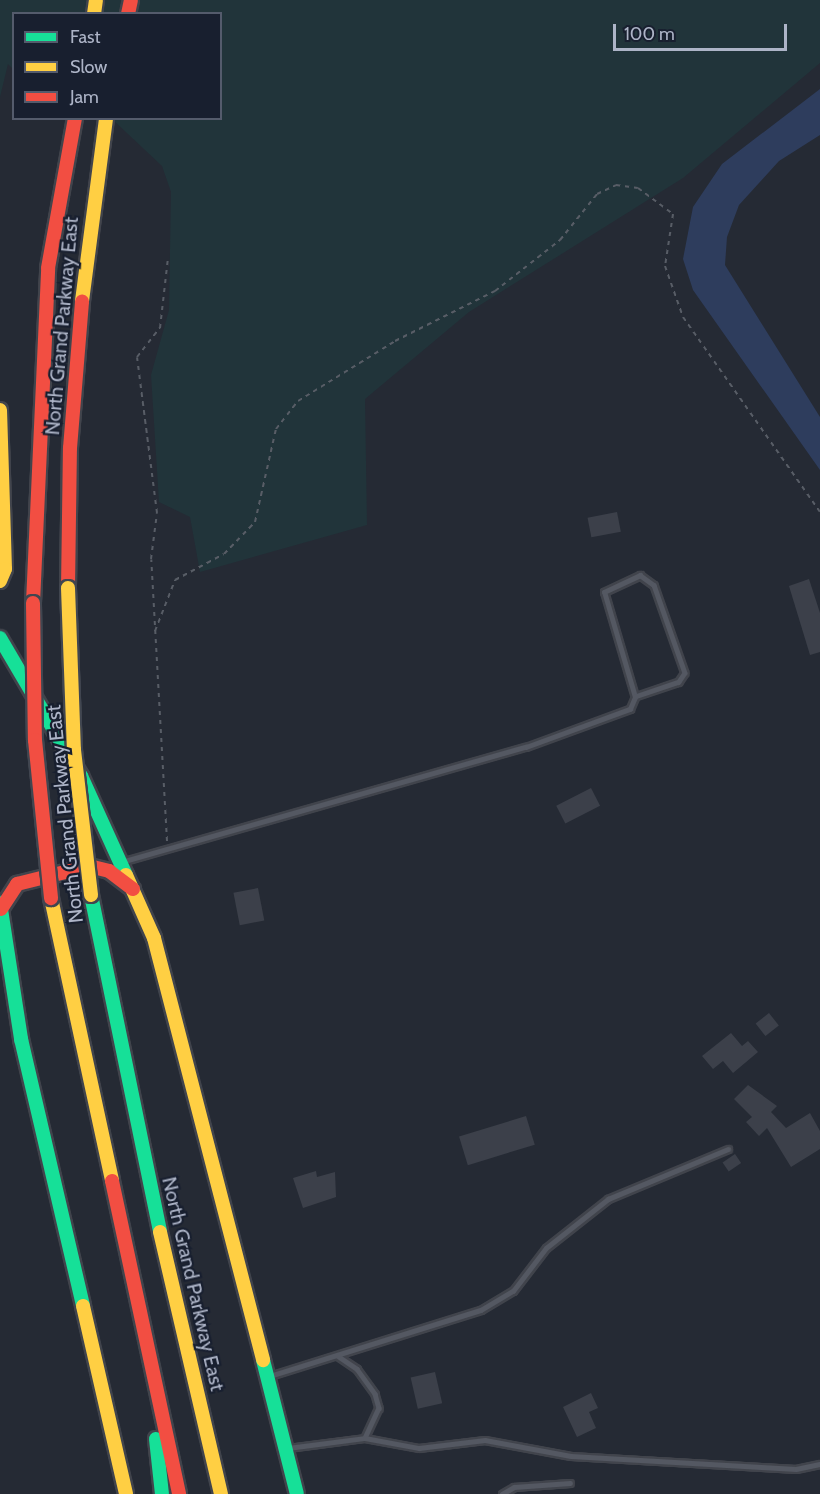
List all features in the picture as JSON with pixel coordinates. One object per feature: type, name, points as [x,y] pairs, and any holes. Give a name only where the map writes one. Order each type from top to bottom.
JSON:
[{"type":"main road","name":"North Grand Parkway East","points":[[75,120],[48,268],[33,603],[35,740],[51,898],[148,1362],[179,1494]]},
{"type":"main road","name":"North Grand Parkway East","points":[[106,120],[85,260],[70,448],[68,588],[74,750],[91,895],[125,1081],[221,1494]]},
{"type":"main road","points":[[0,410],[5,569],[0,581]]},
{"type":"main road","points":[[0,638],[29,682],[135,890],[154,938],[297,1494]]},
{"type":"main road","points":[[0,654],[29,682]]},
{"type":"main road","points":[[1,909],[18,884],[89,866],[109,871],[135,890]]},
{"type":"main road","points":[[0,903],[21,1039],[126,1494]]},
{"type":"main road","points":[[148,1362],[162,1494]]},
{"type":"lane","points":[[121,862],[526,747],[630,709],[635,697],[604,592],[640,576],[654,585],[685,673],[679,682],[635,697]]},
{"type":"lane","points":[[267,1377],[482,1310],[513,1291],[546,1248],[608,1199],[728,1149]]},
{"type":"lane","points":[[338,1356],[357,1369],[375,1394],[379,1408],[365,1438]]},
{"type":"lane","points":[[285,1448],[365,1438],[419,1448],[485,1440],[571,1456],[796,1469],[820,1464]]},
{"type":"lane","points":[[502,1494],[514,1487],[570,1483]]},
{"type":"path","points":[[154,631],[175,580],[224,554],[255,522],[276,429],[298,400],[395,340],[495,291],[560,240],[597,194],[616,185],[638,188],[673,214],[665,266],[683,317],[820,512]]},
{"type":"path","points":[[167,849],[151,559],[157,513],[137,357],[160,328],[168,258]]},
{"type":"shaded area","points":[[0,0],[820,0],[820,63],[683,178],[469,312],[365,399],[367,525],[200,572],[190,517],[159,502],[151,375],[169,310],[171,192],[162,166],[113,120],[222,120],[222,12],[12,12],[12,68],[8,64],[0,97]]},
{"type":"water","points":[[820,89],[820,135],[779,161],[739,205],[727,237],[725,265],[820,417],[820,470],[693,290],[683,259],[693,207],[722,164]]},
{"type":"building","points":[[617,512],[621,532],[591,537],[588,518]]},
{"type":"building","points":[[809,579],[820,613],[820,652],[810,655],[789,586]]},
{"type":"building","points":[[591,788],[600,806],[565,824],[556,806]]},
{"type":"building","points":[[258,888],[264,920],[240,925],[233,893]]},
{"type":"building","points":[[769,1013],[779,1026],[765,1036],[756,1023]]},
{"type":"building","points":[[731,1033],[742,1046],[748,1041],[758,1052],[733,1073],[723,1061],[713,1069],[702,1056]]},
{"type":"building","points":[[748,1085],[777,1106],[771,1112],[786,1128],[810,1113],[820,1131],[820,1149],[791,1167],[767,1128],[759,1136],[746,1122],[752,1117],[734,1099]]},
{"type":"building","points":[[526,1116],[535,1145],[468,1165],[459,1136]]},
{"type":"building","points":[[735,1154],[741,1163],[729,1172],[723,1162]]},
{"type":"building","points":[[316,1171],[317,1177],[335,1172],[336,1197],[303,1208],[293,1178]]},
{"type":"building","points":[[435,1372],[442,1403],[418,1409],[411,1378]]},
{"type":"building","points":[[591,1393],[598,1408],[589,1412],[596,1428],[577,1437],[563,1407]]},
{"type":"traffic: fast","points":[[0,638],[81,776],[126,875]]},
{"type":"traffic: fast","points":[[91,895],[160,1232]]},
{"type":"traffic: fast","points":[[0,903],[21,1039],[83,1306]]},
{"type":"traffic: fast","points":[[263,1360],[297,1494]]},
{"type":"traffic: fast","points":[[156,1439],[162,1494]]},
{"type":"traffic: slow","points":[[94,12],[96,0]]},
{"type":"traffic: slow","points":[[82,301],[106,120]]},
{"type":"traffic: slow","points":[[0,410],[5,569],[0,581]]},
{"type":"traffic: slow","points":[[68,588],[74,750],[91,895]]},
{"type":"traffic: slow","points":[[126,875],[154,938],[263,1360]]},
{"type":"traffic: slow","points":[[51,898],[112,1181]]},
{"type":"traffic: slow","points":[[160,1232],[221,1494]]},
{"type":"traffic: slow","points":[[83,1306],[126,1494]]},
{"type":"traffic: jam","points":[[128,12],[131,0]]},
{"type":"traffic: jam","points":[[33,603],[48,268],[75,120]]},
{"type":"traffic: jam","points":[[68,588],[70,448],[82,301]]},
{"type":"traffic: jam","points":[[33,603],[35,740],[51,898]]},
{"type":"traffic: jam","points":[[1,909],[17,884],[89,866],[109,871],[133,889]]},
{"type":"traffic: jam","points":[[112,1181],[179,1494]]}]
